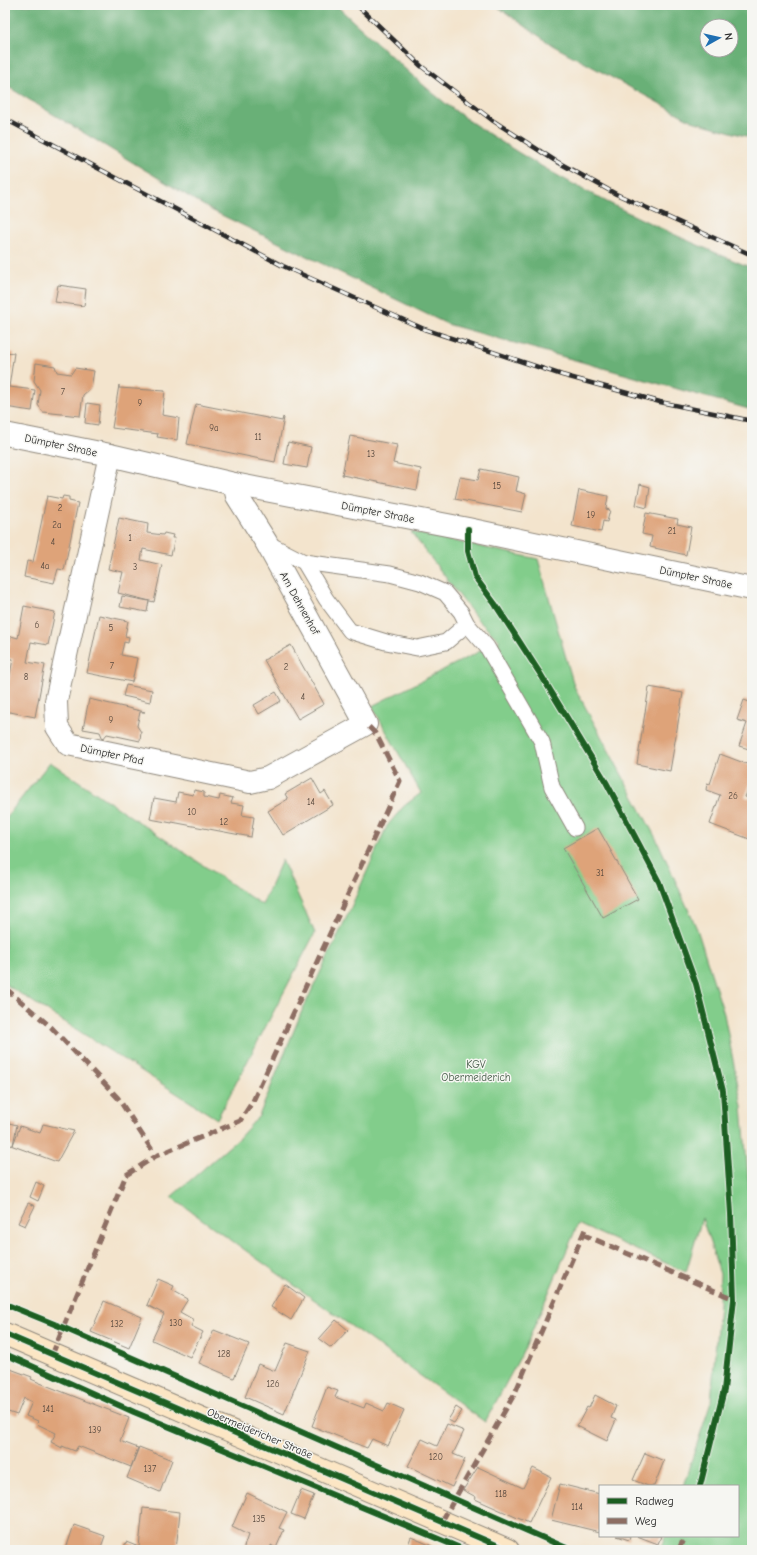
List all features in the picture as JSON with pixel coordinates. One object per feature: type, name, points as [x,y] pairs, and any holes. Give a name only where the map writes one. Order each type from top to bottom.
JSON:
[{"type":"main road","name":"Obermeidericher Straße","points":[[5,1334],[508,1550]]},
{"type":"street","name":"Dümpter Straße","points":[[5,434],[110,455],[234,484],[468,529],[752,589]]},
{"type":"street","name":"Dümpter Pfad","points":[[110,455],[56,701],[57,727],[68,744],[250,782],[268,778],[366,724]]},
{"type":"street","name":"Am Dehnenhof","points":[[234,484],[237,496],[266,542],[366,724]]},
{"type":"lane","points":[[266,542],[304,562],[390,574],[420,582],[445,593],[461,612],[467,624],[487,648],[542,742],[552,787],[574,828]]},
{"type":"lane","points":[[304,562],[326,599],[350,630],[386,642],[418,648],[446,642],[467,624]]},
{"type":"green space","points":[[5,5],[336,5],[434,94],[458,113],[504,144],[572,184],[643,220],[752,268],[752,410],[447,324],[211,210],[5,85]]},
{"type":"green space","points":[[495,5],[752,5],[752,138],[692,121],[552,45]]},
{"type":"green space","name":"KGV Obermeiderich","points":[[411,532],[538,559],[574,686],[658,842],[697,929],[724,1014],[742,1106],[750,1200],[749,1304],[752,1314],[752,1550],[661,1550],[666,1537],[739,1537],[739,1485],[683,1485],[711,1402],[719,1303],[720,1274],[702,1218],[686,1272],[578,1224],[525,1348],[485,1422],[171,1197],[239,1138],[259,1116],[301,1013],[349,912],[387,826],[404,806],[421,793],[372,706],[500,641],[478,620]]},
{"type":"green space","points":[[50,762],[262,905],[282,860],[315,933],[217,1119],[5,984],[5,819]]},
{"type":"building","points":[[58,285],[86,289],[84,306],[55,302]]},
{"type":"building","points":[[5,352],[14,353],[9,387],[35,390],[32,411],[5,407]]},
{"type":"building","points":[[36,363],[55,366],[57,372],[71,374],[75,368],[94,371],[91,388],[83,395],[80,416],[43,412],[38,405],[40,390],[34,381]]},
{"type":"building","points":[[119,385],[119,388],[165,391],[162,415],[179,418],[177,440],[157,437],[158,434],[112,428]]},
{"type":"building","points":[[87,403],[100,405],[98,425],[85,423]]},
{"type":"building","points":[[196,404],[282,421],[283,417],[275,462],[187,444]]},
{"type":"building","points":[[350,436],[397,445],[393,463],[421,469],[417,490],[342,475]]},
{"type":"building","points":[[288,442],[311,447],[307,468],[284,464]]},
{"type":"building","points":[[481,469],[519,477],[516,491],[526,494],[522,512],[455,499],[460,477],[478,480]]},
{"type":"building","points":[[640,484],[650,487],[647,508],[636,505]]},
{"type":"building","points":[[579,490],[608,496],[606,509],[610,510],[607,522],[603,521],[601,532],[572,526]]},
{"type":"building","points":[[47,496],[62,499],[63,496],[69,497],[69,501],[78,503],[64,570],[58,569],[54,583],[24,577],[27,561],[33,562]]},
{"type":"building","points":[[646,513],[678,519],[677,524],[691,527],[686,555],[650,547],[652,536],[642,534]]},
{"type":"building","points":[[119,518],[148,524],[147,533],[163,535],[164,533],[173,535],[172,538],[175,538],[171,555],[143,549],[141,560],[162,565],[154,602],[118,593],[123,572],[108,569]]},
{"type":"building","points":[[122,596],[149,601],[147,612],[120,607]]},
{"type":"building","points":[[24,606],[55,612],[48,645],[31,642],[27,662],[45,665],[35,717],[5,711],[5,689],[7,690],[13,659],[6,658],[11,636],[18,638]]},
{"type":"building","points":[[99,615],[128,621],[125,636],[129,637],[128,643],[124,642],[121,655],[137,658],[132,682],[87,673]]},
{"type":"building","points":[[291,645],[324,704],[298,719],[264,660]]},
{"type":"building","points":[[126,685],[152,690],[150,702],[123,696]]},
{"type":"building","points":[[649,687],[683,693],[670,771],[637,764]]},
{"type":"building","points":[[276,692],[281,701],[259,714],[254,705]]},
{"type":"building","points":[[89,699],[145,712],[140,712],[137,726],[141,732],[140,741],[107,734],[103,739],[100,732],[83,729]]},
{"type":"building","points":[[744,700],[752,703],[752,750],[739,746],[747,723],[737,720]]},
{"type":"building","points":[[720,754],[752,766],[752,780],[745,797],[752,799],[752,840],[710,824],[720,795],[706,790],[707,783],[710,784]]},
{"type":"building","points":[[312,778],[321,794],[325,791],[333,805],[283,835],[268,811],[288,799],[285,794]]},
{"type":"building","points":[[194,790],[204,792],[204,797],[219,800],[220,795],[233,798],[231,803],[244,805],[242,815],[254,817],[251,837],[150,819],[154,798],[176,802],[178,792],[193,795]]},
{"type":"building","points":[[598,828],[638,899],[603,918],[563,848]]},
{"type":"building","points":[[5,1122],[17,1125],[13,1145],[20,1126],[40,1133],[43,1124],[74,1131],[57,1162],[5,1143]]},
{"type":"building","points":[[36,1182],[44,1186],[38,1201],[30,1197]]},
{"type":"building","points":[[28,1203],[35,1206],[25,1226],[18,1223]]},
{"type":"building","points":[[158,1279],[174,1286],[172,1290],[188,1299],[180,1312],[194,1320],[191,1326],[203,1332],[190,1357],[152,1340],[164,1314],[147,1305]]},
{"type":"building","points":[[285,1284],[304,1298],[291,1320],[271,1307]]},
{"type":"building","points":[[104,1301],[142,1317],[129,1348],[91,1332]]},
{"type":"building","points":[[336,1320],[348,1330],[331,1348],[319,1339]]},
{"type":"building","points":[[214,1330],[249,1344],[234,1378],[199,1363]]},
{"type":"building","points":[[287,1343],[310,1351],[284,1414],[245,1397],[258,1364],[275,1371]]},
{"type":"building","points":[[5,1367],[32,1377],[31,1379],[40,1383],[129,1418],[120,1441],[138,1448],[131,1467],[78,1446],[75,1451],[62,1446],[62,1448],[51,1442],[56,1433],[37,1424],[38,1421],[26,1416],[32,1402],[24,1398],[17,1415],[5,1411]]},
{"type":"building","points":[[327,1387],[338,1391],[335,1397],[364,1408],[366,1403],[384,1411],[388,1403],[404,1410],[388,1446],[372,1439],[367,1448],[312,1426]]},
{"type":"building","points":[[595,1395],[616,1406],[611,1418],[616,1420],[607,1441],[577,1426],[587,1407],[589,1408]]},
{"type":"building","points":[[456,1407],[462,1411],[454,1423],[448,1420]]},
{"type":"building","points":[[447,1424],[464,1431],[453,1454],[465,1459],[452,1487],[408,1466],[422,1439],[437,1446]]},
{"type":"building","points":[[139,1447],[172,1460],[160,1492],[127,1478]]},
{"type":"building","points":[[645,1453],[664,1461],[654,1485],[646,1485],[633,1480]]},
{"type":"building","points":[[478,1467],[523,1488],[533,1468],[551,1477],[529,1523],[475,1499],[476,1497],[463,1490]]},
{"type":"building","points":[[560,1484],[599,1494],[599,1532],[551,1520]]},
{"type":"building","points":[[301,1490],[314,1495],[304,1519],[291,1514]]},
{"type":"building","points":[[247,1493],[287,1512],[279,1528],[284,1530],[276,1548],[271,1545],[271,1550],[243,1550],[248,1535],[232,1527]]},
{"type":"building","points":[[143,1508],[180,1512],[176,1550],[123,1550],[126,1542],[139,1547]]},
{"type":"building","points":[[74,1525],[105,1536],[100,1550],[66,1549]]},
{"type":"building","points":[[411,1537],[441,1550],[406,1550]]},
{"type":"building","points":[[620,1537],[630,1537],[629,1540]]},
{"type":"building","points":[[640,1537],[661,1537],[658,1544]]},
{"type":"railway","points":[[357,5],[421,66],[492,120],[554,160],[616,194],[752,255]]},
{"type":"railway","points":[[5,119],[283,266],[424,329],[562,375],[660,402],[752,421]]},
{"type":"marked path","points":[[52,1355],[126,1175],[156,1156],[240,1121],[253,1101],[400,781],[376,734],[366,724]]},
{"type":"marked path","points":[[5,988],[51,1027],[118,1098],[156,1156]]},
{"type":"marked path","points":[[442,1521],[515,1393],[586,1227]]},
{"type":"marked path","points":[[582,1234],[734,1299]]},
{"type":"marked path","points":[[679,1550],[684,1537]]},
{"type":"cycle path","points":[[468,529],[468,551],[475,577],[495,604],[541,675],[606,782],[659,882],[696,984],[723,1091],[731,1214],[734,1299],[724,1390],[700,1485]]},
{"type":"cycle path","points":[[5,1304],[64,1328],[571,1550]]},
{"type":"cycle path","points":[[5,1334],[508,1550]]},
{"type":"cycle path","points":[[5,1354],[134,1412],[465,1550]]}]
